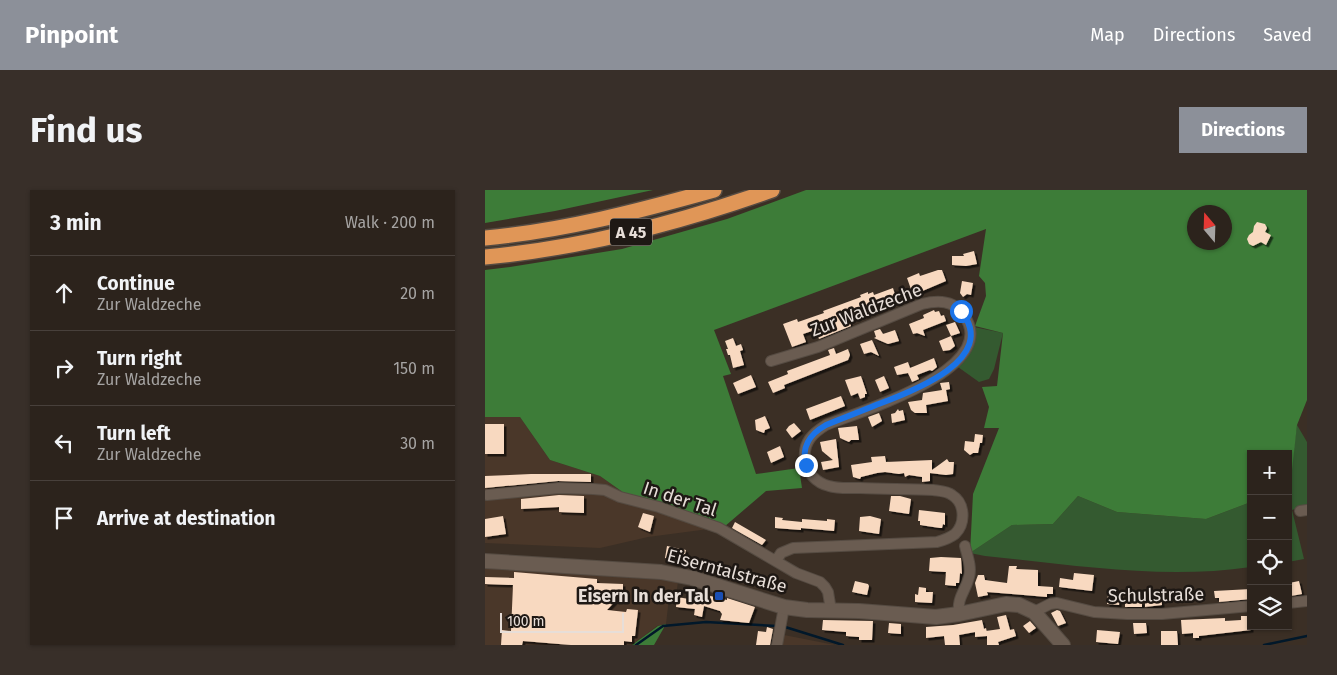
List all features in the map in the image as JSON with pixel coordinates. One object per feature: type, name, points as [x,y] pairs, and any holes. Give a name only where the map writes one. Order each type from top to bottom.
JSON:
[{"type":"highway","name":"A 45","points":[[485,238],[533,232],[624,215],[714,190]]},
{"type":"highway","name":"A 45","points":[[485,256],[546,249],[628,233],[697,215],[772,190]]},
{"type":"main road","name":"Eiserntalstraße","points":[[485,561],[661,572],[692,578],[784,606],[937,617],[1006,604],[1019,605],[1035,612]]},
{"type":"main road","points":[[1035,612],[1063,645]]},
{"type":"street","name":"Zur Waldzeche","points":[[771,360],[818,347],[931,302],[940,301],[954,305],[965,316],[970,332],[963,354],[946,372],[929,383],[826,425],[809,439],[804,455],[806,465],[816,480],[831,487],[933,490],[950,494],[958,500],[962,509],[962,524],[959,529],[947,539],[937,542],[793,548],[781,553],[776,561]]},
{"type":"street","name":"In der Tal","points":[[487,495],[559,488],[605,490],[620,497],[659,507],[719,528],[796,573],[820,582],[825,587],[831,610]]},
{"type":"street","points":[[959,614],[959,599],[969,576],[965,546]]},
{"type":"street","points":[[1292,603],[1307,601]]},
{"type":"street","name":"Schulstraße","points":[[1035,612],[1050,604],[1057,603],[1094,612],[1127,614],[1162,614],[1247,606]]},
{"type":"street","points":[[777,645],[784,606]]},
{"type":"shaded area","points":[[485,417],[520,417],[550,460],[600,476],[624,493],[724,527],[648,537],[600,548],[485,543]]},
{"type":"shaded area","points":[[485,568],[678,581],[676,597],[669,598],[666,624],[657,626],[632,645],[485,645]]},
{"type":"shaded area","points":[[784,635],[835,645],[780,645]]},
{"type":"green space","points":[[485,190],[653,190],[555,211],[485,223]]},
{"type":"green space","points":[[806,190],[1307,190],[1307,400],[1297,425],[1292,470],[1292,450],[1247,450],[1247,504],[1206,519],[1117,512],[1078,496],[1053,524],[1012,525],[970,553],[973,494],[999,428],[984,428],[989,407],[982,387],[997,386],[1003,333],[975,326],[986,296],[985,283],[979,276],[986,229],[714,330],[731,374],[723,376],[756,474],[799,468],[802,488],[766,491],[724,527],[624,493],[600,476],[550,460],[520,417],[485,417],[485,270],[622,249],[727,219]]},
{"type":"green space","points":[[974,327],[1003,333],[994,369],[989,379],[979,382],[958,367],[970,348]]},
{"type":"green space","points":[[1297,425],[1307,442],[1307,505],[1292,510],[1292,495],[1292,460]]},
{"type":"green space","points":[[1078,496],[1117,512],[1206,519],[1247,504],[1247,567],[1218,571],[1151,572],[1085,567],[970,553],[1012,525],[1053,524]]},
{"type":"green space","points":[[1292,510],[1304,559],[1292,561]]},
{"type":"green space","points":[[666,624],[654,645],[632,645],[658,626]]},
{"type":"building","points":[[1257,222],[1265,224],[1267,228],[1265,232],[1271,235],[1266,245],[1261,242],[1253,246],[1249,244],[1247,239],[1253,232]]},
{"type":"building","points":[[974,251],[977,264],[966,266],[952,265],[952,256],[964,256],[963,254]]},
{"type":"building","points":[[942,270],[946,281],[913,295],[907,278],[919,273],[920,276]]},
{"type":"building","points":[[962,281],[973,283],[971,295],[967,294],[963,297],[960,293]]},
{"type":"building","points":[[893,288],[896,298],[848,315],[851,326],[819,339],[815,330],[803,334],[806,342],[792,347],[783,324],[797,319],[798,322],[824,313],[823,311],[861,297],[860,295],[868,292],[868,294],[873,292],[874,295]]},
{"type":"building","points":[[934,310],[935,312],[939,311],[941,316],[944,315],[946,321],[923,330],[925,336],[917,333],[913,334],[909,324],[924,318],[923,315]]},
{"type":"building","points":[[955,322],[960,333],[951,336],[946,325]]},
{"type":"building","points":[[880,329],[883,334],[895,330],[899,341],[888,344],[874,338],[876,337],[874,331]]},
{"type":"building","points":[[951,336],[955,346],[950,350],[943,351],[939,341]]},
{"type":"building","points":[[733,338],[736,346],[741,344],[743,350],[740,351],[744,365],[733,368],[725,341]]},
{"type":"building","points":[[872,340],[879,356],[871,352],[864,354],[860,344]]},
{"type":"building","points":[[834,348],[836,354],[848,349],[850,355],[848,360],[784,385],[785,388],[773,393],[768,382],[788,374],[787,371],[830,355],[828,350]]},
{"type":"building","points":[[934,358],[937,367],[932,371],[917,375],[919,379],[912,382],[908,373],[897,375],[894,367],[908,362],[910,368]]},
{"type":"building","points":[[751,375],[756,387],[738,394],[733,383]]},
{"type":"building","points":[[861,376],[867,394],[860,399],[858,393],[851,396],[845,380]]},
{"type":"building","points":[[884,376],[889,388],[880,392],[875,380]]},
{"type":"building","points":[[949,382],[950,389],[946,390],[948,401],[926,405],[927,413],[915,413],[911,410],[908,402],[922,400],[923,393],[942,390],[940,383]]},
{"type":"building","points":[[841,396],[845,406],[810,420],[806,409]]},
{"type":"building","points":[[898,409],[899,411],[903,410],[905,420],[892,423],[891,414],[895,413]]},
{"type":"building","points":[[879,413],[882,421],[872,427],[868,417]]},
{"type":"building","points":[[765,416],[770,428],[765,430],[764,433],[756,430],[755,420]]},
{"type":"building","points":[[794,423],[801,431],[792,438],[786,430]]},
{"type":"building","points":[[485,424],[504,424],[504,454],[485,454]]},
{"type":"building","points":[[857,426],[859,440],[851,440],[849,442],[840,438],[838,428]]},
{"type":"building","points":[[975,434],[983,435],[982,443],[980,443],[978,453],[970,455],[964,450],[965,441],[974,442]]},
{"type":"building","points":[[836,439],[839,467],[823,470],[821,462],[833,460],[822,451],[820,442]]},
{"type":"building","points":[[780,446],[784,457],[771,463],[767,452]]},
{"type":"building","points":[[885,456],[886,462],[932,460],[932,470],[947,459],[949,462],[954,462],[953,474],[930,473],[930,481],[922,482],[922,477],[909,475],[905,477],[904,473],[877,473],[861,477],[860,479],[853,477],[851,465],[872,462],[871,457]]},
{"type":"building","points":[[591,474],[591,482],[558,481],[485,488],[485,476]]},
{"type":"building","points":[[559,495],[584,496],[584,513],[559,512],[559,507],[521,509],[521,499]]},
{"type":"building","points":[[891,496],[911,499],[909,514],[889,511]]},
{"type":"building","points":[[919,510],[945,513],[945,525],[943,524],[942,528],[940,528],[920,525],[920,521],[918,521]]},
{"type":"building","points":[[643,513],[654,516],[650,532],[638,527]]},
{"type":"building","points":[[503,516],[506,534],[485,537],[485,519]]},
{"type":"building","points":[[870,516],[881,519],[879,534],[859,531],[860,517]]},
{"type":"building","points":[[775,517],[783,518],[782,520],[802,522],[802,519],[835,520],[834,531],[775,528]]},
{"type":"building","points":[[735,522],[766,540],[762,545],[732,528]]},
{"type":"building","points":[[667,546],[686,550],[683,562],[665,558]]},
{"type":"building","points":[[930,558],[961,558],[962,574],[960,573],[959,583],[956,583],[956,586],[945,585],[946,572],[929,571]]},
{"type":"building","points":[[1009,566],[1017,566],[1016,569],[1038,570],[1038,586],[1053,587],[1053,594],[1047,594],[1047,597],[987,592],[988,595],[978,597],[975,583],[978,575],[984,575],[985,580],[1007,583]]},
{"type":"building","points":[[514,572],[597,579],[597,583],[623,584],[623,593],[607,610],[626,612],[627,609],[638,610],[635,636],[632,636],[632,642],[624,641],[624,645],[571,645],[523,641],[522,645],[501,645],[502,630],[511,631],[513,585],[485,584],[485,577],[514,578]]},
{"type":"building","points":[[1074,573],[1094,575],[1092,591],[1059,587],[1060,578],[1073,580]]},
{"type":"building","points":[[855,581],[868,584],[867,595],[852,592]]},
{"type":"building","points":[[1299,581],[1302,594],[1292,596],[1292,582]]},
{"type":"building","points":[[919,587],[926,588],[926,592],[933,592],[932,603],[915,602],[915,594],[918,595]]},
{"type":"building","points":[[1247,589],[1247,599],[1219,602],[1219,598],[1215,598],[1214,591]]},
{"type":"building","points":[[690,591],[727,600],[727,598],[755,607],[749,623],[720,620],[722,614],[720,611],[704,606],[702,617],[694,615],[695,609],[676,607],[677,597],[689,599]]},
{"type":"building","points":[[1108,593],[1120,594],[1119,605],[1107,604]]},
{"type":"building","points":[[1145,595],[1161,595],[1162,605],[1145,607]]},
{"type":"building","points":[[1125,602],[1142,602],[1142,607],[1125,607]]},
{"type":"building","points":[[1057,610],[1060,611],[1066,623],[1058,626],[1051,613]]},
{"type":"building","points":[[1006,615],[1010,630],[1014,629],[1016,636],[998,642],[999,645],[987,645],[987,636],[975,637],[975,632],[959,635],[960,645],[945,645],[944,636],[926,638],[926,627],[982,620],[984,629],[986,628],[987,631],[1000,629],[997,617]]},
{"type":"building","points":[[1241,616],[1247,616],[1247,630],[1251,630],[1199,636],[1199,638],[1193,638],[1193,633],[1182,634],[1181,620],[1225,618],[1225,621],[1241,620]]},
{"type":"building","points":[[823,620],[873,621],[872,640],[859,640],[859,637],[846,636],[846,632],[822,630]]},
{"type":"building","points":[[1030,621],[1036,628],[1029,633],[1023,626]]},
{"type":"building","points":[[889,623],[901,624],[901,634],[888,633]]},
{"type":"building","points":[[1133,623],[1146,623],[1147,633],[1134,634]]},
{"type":"building","points":[[767,627],[773,629],[770,645],[756,645],[758,631],[766,632]]},
{"type":"building","points":[[1097,630],[1120,632],[1118,644],[1096,642]]},
{"type":"building","points":[[1161,631],[1177,631],[1178,645],[1161,645]]},
{"type":"waterway","points":[[636,645],[663,626],[706,622],[777,626]]},
{"type":"waterway","points":[[782,626],[843,645]]},
{"type":"waterway","points":[[1264,645],[1307,636]]},
{"type":"place","name":"Eisern In der Tal","points":[[719,596]]},
{"type":"route","points":[[806,465],[804,455],[806,445],[813,434],[819,429],[929,383],[956,363],[963,354],[970,338],[968,322],[961,311]]}]
